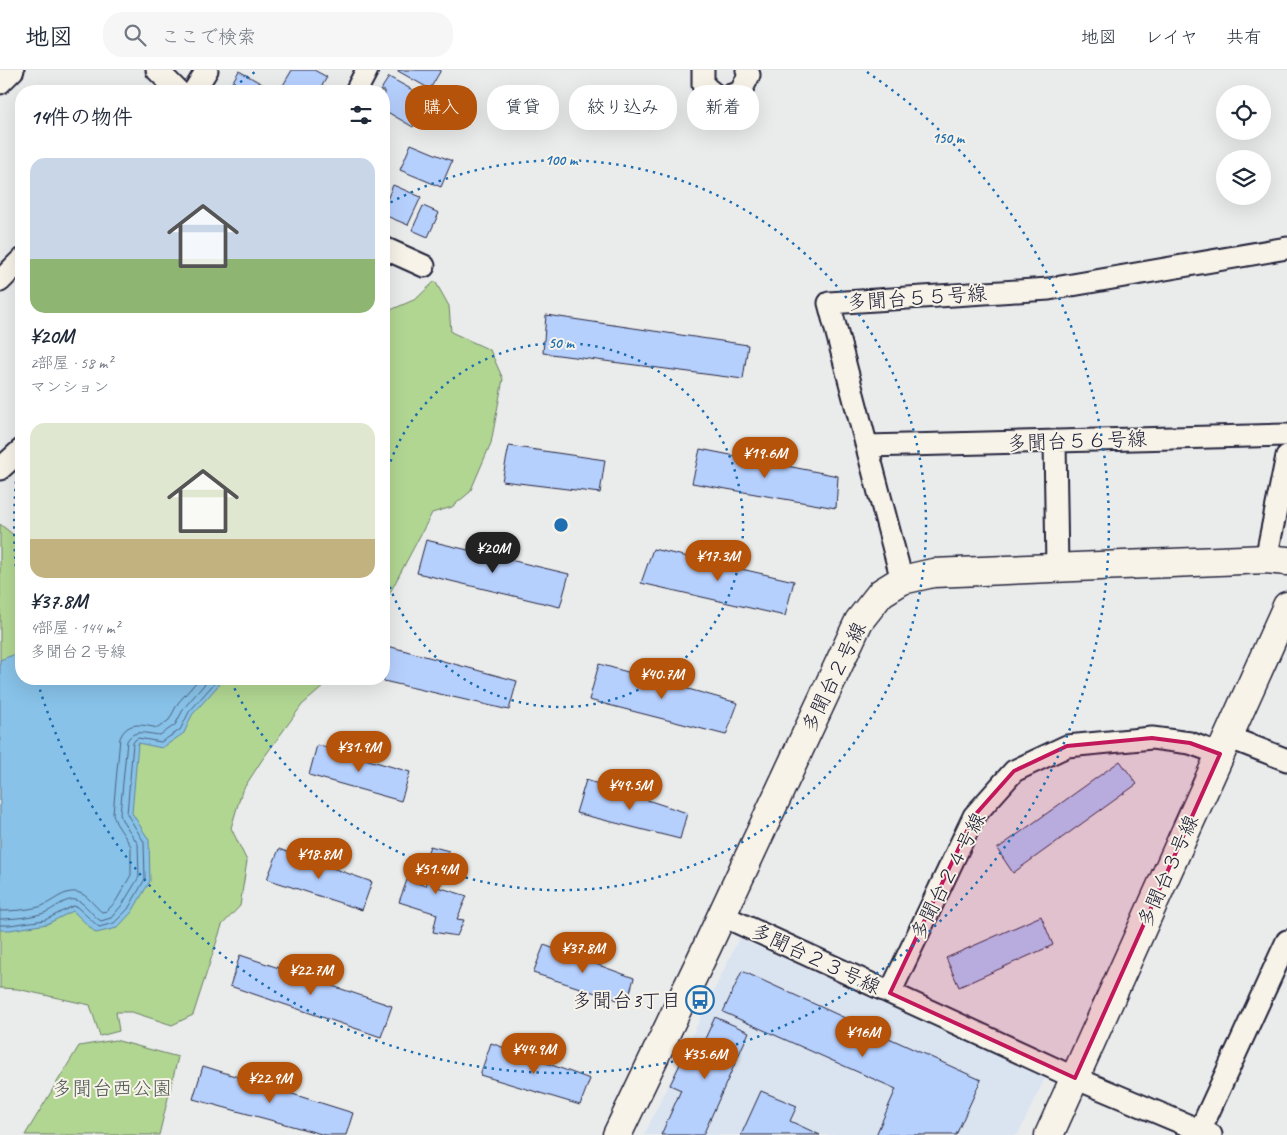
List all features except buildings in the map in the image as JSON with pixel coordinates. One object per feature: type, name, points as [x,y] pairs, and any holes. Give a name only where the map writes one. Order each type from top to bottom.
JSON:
[{"type":"street","points":[[0,83],[13,70]]},
{"type":"street","points":[[157,70],[172,85]]},
{"type":"street","points":[[198,85],[207,70]]},
{"type":"street","points":[[359,85],[368,70]]},
{"type":"street","points":[[703,70],[703,85],[719,98],[740,94],[749,75],[747,70]]},
{"type":"street","name":"多聞台５５号線","points":[[902,580],[829,303],[1049,289],[1287,248]]},
{"type":"street","points":[[390,251],[424,266]]},
{"type":"street","points":[[0,281],[15,266]]},
{"type":"street","name":"多聞台５６号線","points":[[867,446],[1287,435]]},
{"type":"street","points":[[1055,441],[1057,568]]},
{"type":"street","points":[[0,469],[15,455]]},
{"type":"street","points":[[1276,560],[1287,456]]},
{"type":"street","name":"多聞台２号線","points":[[617,1135],[860,620],[881,593],[902,580],[933,573],[1276,560]]},
{"type":"street","name":"多聞台３号線","points":[[1049,1135],[1287,606]]},
{"type":"street","name":"多聞台２４号線","points":[[890,993],[974,816],[1014,771],[1067,746],[1152,738],[1224,746],[1287,760]]},
{"type":"street","name":"多聞台２３号線","points":[[721,915],[1075,1078],[1203,1133]]},
{"type":"street","points":[[1203,1133],[1287,941]]},
{"type":"highlighted area","points":[[1152,738],[1190,743],[1220,754],[1075,1078],[890,993],[974,816],[1014,771],[1067,746]]},
{"type":"shaded area","points":[[739,938],[1045,1078],[1018,1135],[644,1135]]},
{"type":"green space","points":[[435,281],[449,306],[451,332],[490,350],[503,379],[491,443],[470,492],[452,507],[432,513],[390,593],[390,310],[416,299]]},
{"type":"green space","points":[[0,524],[15,536],[15,685],[325,685],[302,705],[242,791],[231,828],[247,861],[240,906],[222,925],[193,1015],[172,1025],[132,1012],[116,1012],[119,1031],[100,1036],[90,1005],[17,989],[0,988]]},
{"type":"green space","name":"多聞台西公園","points":[[115,1040],[178,1057],[159,1135],[25,1135],[79,1046]]},
{"type":"water","points":[[15,654],[15,685],[219,685],[192,715],[184,733],[162,748],[138,743],[132,813],[149,840],[150,881],[132,912],[117,928],[96,933],[73,911],[47,924],[0,930],[0,660]]},
{"type":"place","name":"多聞台3丁目","points":[[700,1000]]}]
